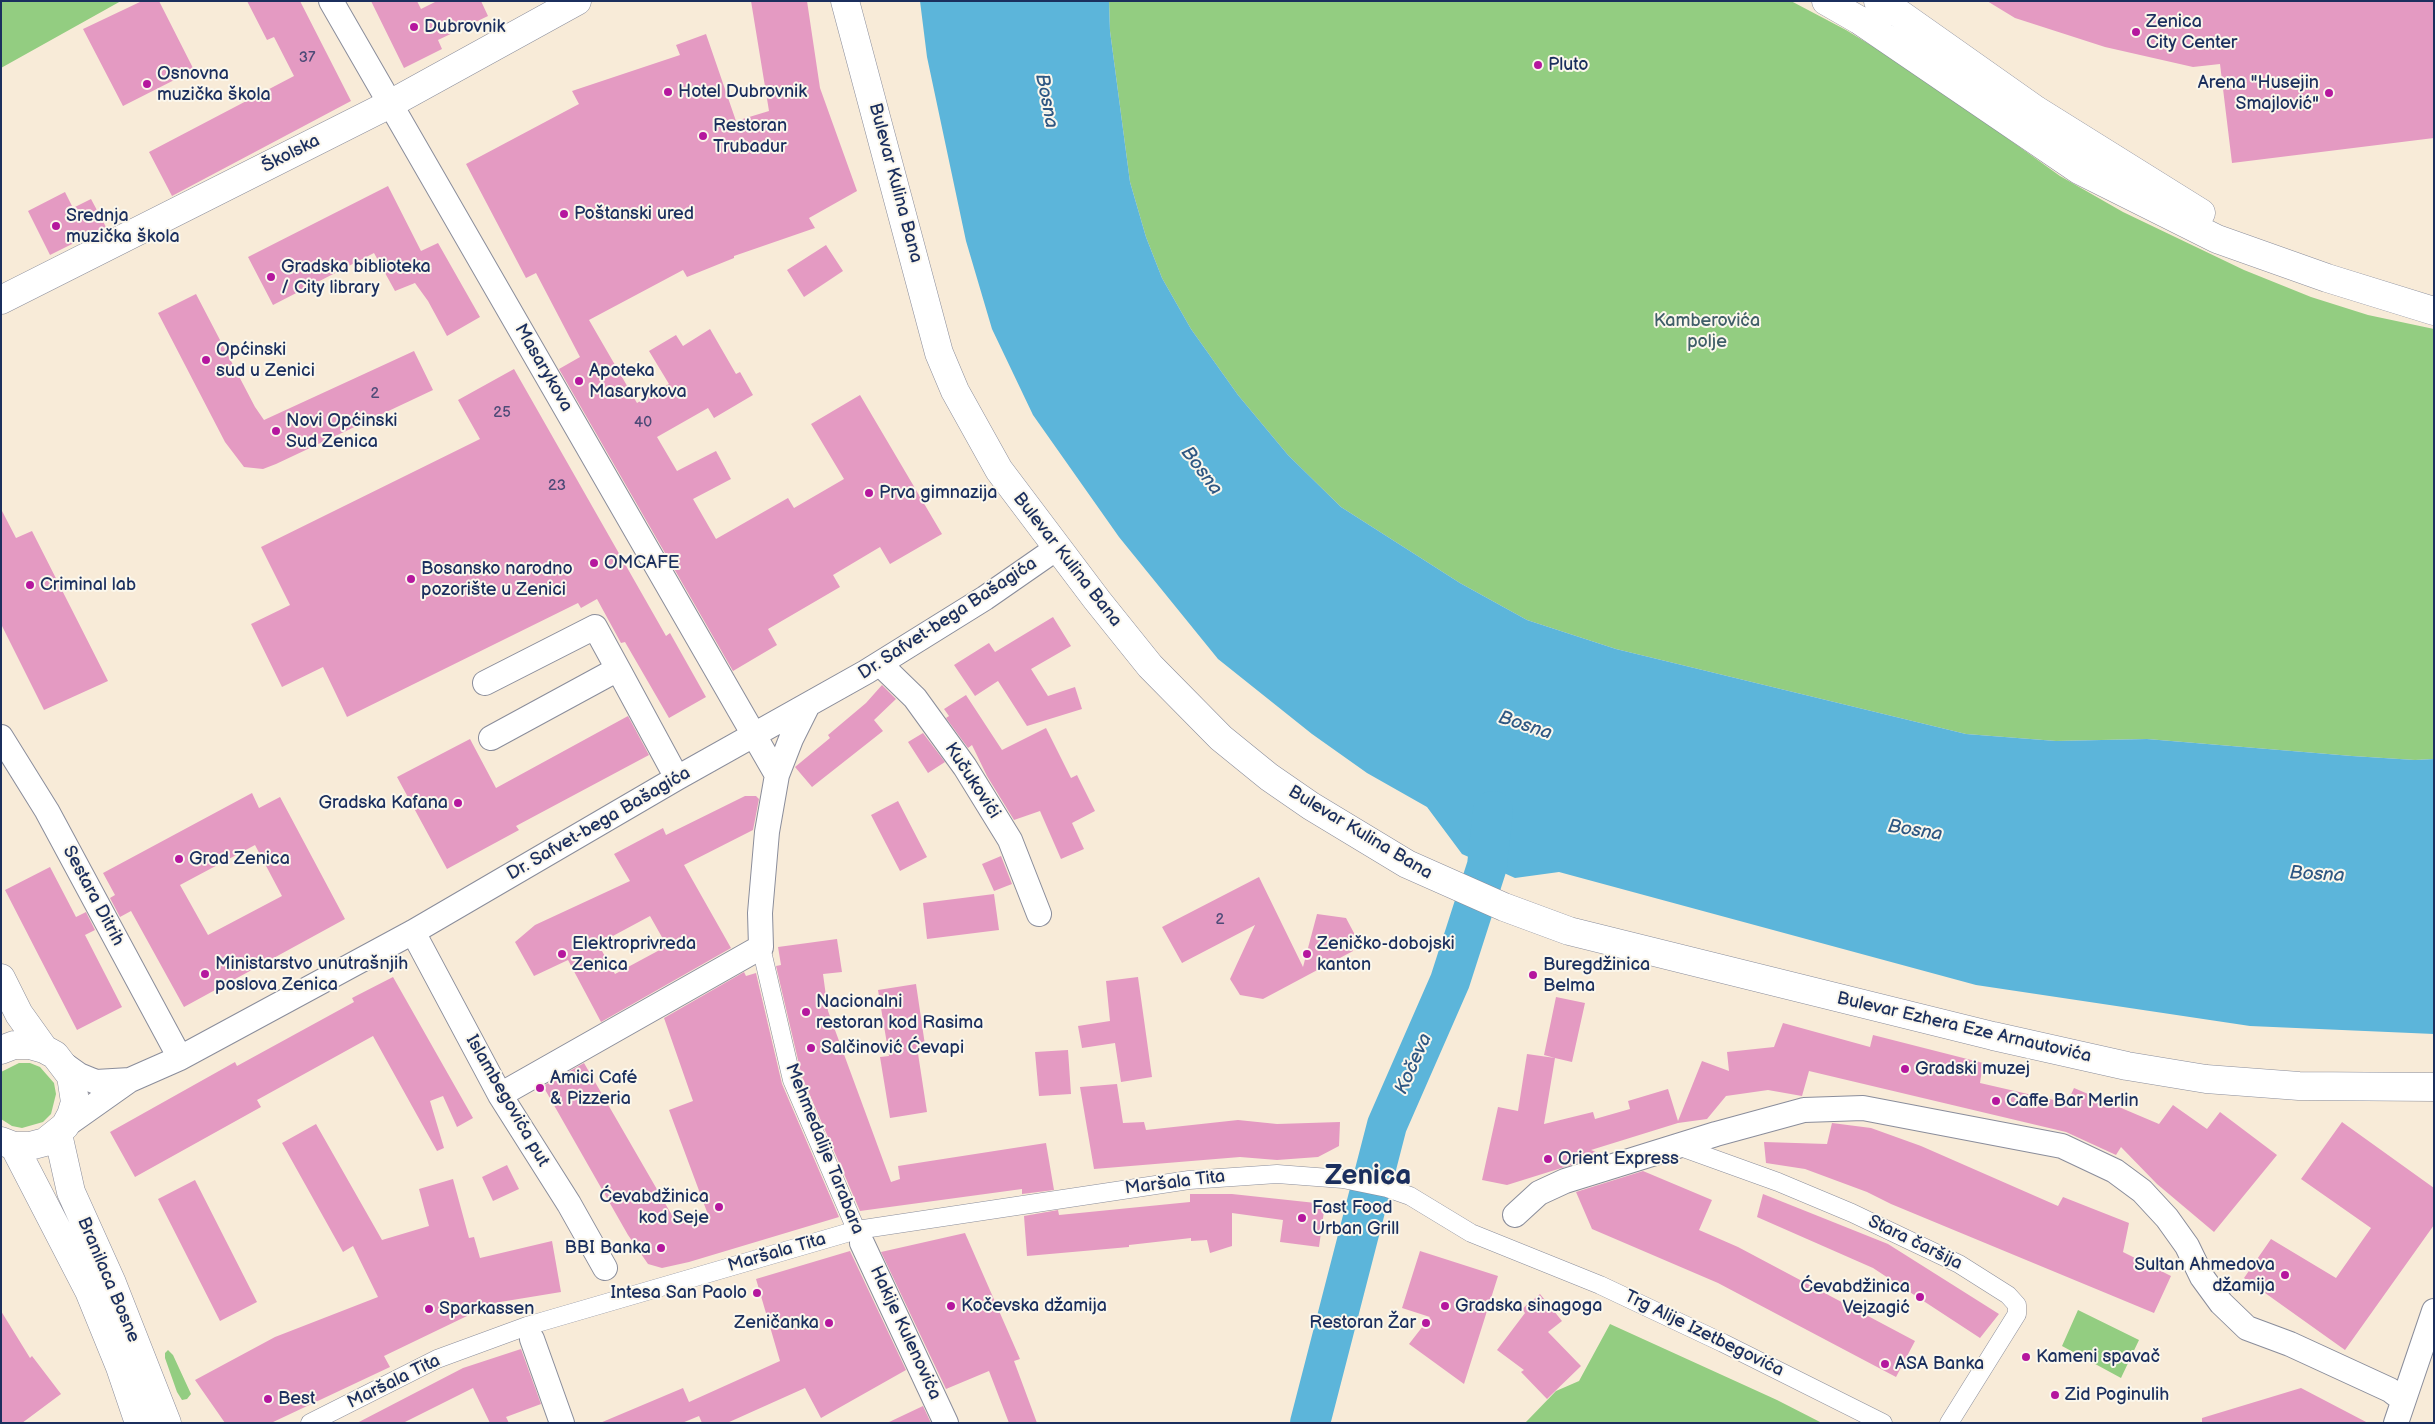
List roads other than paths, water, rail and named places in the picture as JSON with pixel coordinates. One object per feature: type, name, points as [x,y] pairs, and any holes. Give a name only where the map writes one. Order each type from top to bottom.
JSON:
[{"type":"street","name":"Masarykova","points":[[332,1],[753,736]]},
{"type":"street","name":"Školska","points":[[1,300],[390,104],[577,1]]},
{"type":"street","name":"Bulevar Kulina Bana","points":[[845,1],[858,41],[938,353],[955,391],[999,470],[1057,548],[1150,666],[1221,738],[1269,778],[1311,806],[1407,864],[1504,907]]},
{"type":"street","name":"Bulevar Kulina Bana","points":[[853,1],[858,41]]},
{"type":"street","points":[[1826,1],[1859,20],[2079,170],[2217,239],[2326,278],[2434,311]]},
{"type":"street","points":[[1878,1],[1900,14],[2036,110],[2189,207],[2224,225],[2267,252],[2326,278]]},
{"type":"street","name":"Dr. Safvet-bega Bašagića","points":[[61,1130],[130,1080],[180,1058],[413,932],[677,778],[880,664],[985,598],[1057,548]]},
{"type":"street","points":[[485,683],[595,627],[677,778]]},
{"type":"street","name":"Kučukovići","points":[[880,664],[915,698],[965,767],[1010,840],[1040,914]]},
{"type":"street","points":[[491,738],[618,669]]},
{"type":"street","name":"Mehmedalije Tarabara","points":[[808,705],[791,739],[777,775],[766,832],[760,914],[761,947],[792,1080],[859,1237]]},
{"type":"street","points":[[753,736],[777,775]]},
{"type":"street","name":"Sestara Ditrih","points":[[1,737],[47,810],[180,1058]]},
{"type":"street","name":"Bulevar Ezhera Eze Arnautovića","points":[[1504,907],[1569,931],[1664,956],[1993,1036],[2127,1066],[2206,1079],[2299,1086],[2434,1087]]},
{"type":"street","name":"Islambegovića put","points":[[413,932],[500,1095],[569,1204],[605,1268]]},
{"type":"street","points":[[500,1095],[761,947]]},
{"type":"street","points":[[1,978],[19,1014],[71,1076],[75,1102],[72,1115],[61,1130],[37,1144],[8,1144]]},
{"type":"street","points":[[1,1050],[14,1045],[30,1045],[55,1057]]},
{"type":"street","name":"Dr. Safvet-bega Bašagića","points":[[55,1057],[79,1075],[96,1082],[130,1080]]},
{"type":"street","points":[[1515,1216],[1539,1194],[1565,1181],[1804,1110],[1863,1108],[2062,1146],[2116,1171],[2142,1191],[2167,1218],[2188,1246],[2202,1277],[2221,1303],[2247,1328],[2290,1344],[2390,1390],[2403,1400]]},
{"type":"street","name":"Branilaca Bosne","points":[[61,1130],[71,1192],[112,1283],[167,1423]]},
{"type":"street","name":"Branilaca Bosne","points":[[8,1144],[89,1290],[120,1367],[138,1423]]},
{"type":"street","name":"Stara čaršija","points":[[1678,1146],[1778,1182],[1852,1213],[1959,1264],[2008,1295],[2017,1305],[2017,1314],[1949,1423]]},
{"type":"street","name":"Maršala Tita","points":[[310,1423],[437,1359],[527,1326],[859,1237],[989,1209],[1233,1175],[1277,1174],[1343,1178],[1387,1188]]},
{"type":"street","name":"Trg Alije Izetbegovića","points":[[1387,1188],[1410,1196],[1471,1233],[1600,1285],[1723,1343],[1883,1423]]},
{"type":"street","name":"Hakije Kulenovića","points":[[859,1237],[946,1423]]},
{"type":"street","points":[[2396,1423],[2433,1313]]},
{"type":"street","points":[[532,1339],[562,1423]]},
{"type":"water","name":"Bosna","points":[[920,1],[1109,1],[1110,31],[1130,182],[1146,237],[1162,278],[1191,329],[1238,395],[1288,455],[1341,507],[1460,583],[1527,620],[1616,649],[1966,734],[2056,741],[2147,739],[2352,756],[2415,760],[2434,759],[2434,1034],[2250,1026],[1976,985],[1559,872],[1515,878],[1462,854],[1427,807],[1367,773],[1312,734],[1218,659],[1119,537],[1033,415],[992,329],[966,241],[927,57]]},
{"type":"waterway","name":"Kočeva","points":[[1310,1423],[1387,1125],[1450,981],[1487,866],[1493,811]]},
{"type":"place","name":"Dubrovnik","points":[[414,27]]},
{"type":"place","name":"Zenica City Center","points":[[2136,32]]},
{"type":"place","name":"Pluto","points":[[1538,65]]},
{"type":"place","name":"Osnovna muzička škola","points":[[147,84]]},
{"type":"place","name":"Hotel Dubrovnik","points":[[668,92]]},
{"type":"place","name":"Arena \"Husejin Smajlović\"","points":[[2329,93]]},
{"type":"place","name":"Restoran Trubadur","points":[[703,136]]},
{"type":"place","name":"Poštanski ured","points":[[564,214]]},
{"type":"place","name":"Srednja muzička škola","points":[[56,226]]},
{"type":"place","name":"Gradska biblioteka / City library","points":[[271,277]]},
{"type":"place","name":"Općinski sud u Zenici","points":[[206,360]]},
{"type":"place","name":"Apoteka Masarykova","points":[[579,381]]},
{"type":"place","name":"Novi Općinski Sud Zenica","points":[[276,431]]},
{"type":"place","name":"Prva gimnazija","points":[[869,493]]},
{"type":"place","name":"OMCAFE","points":[[594,563]]},
{"type":"place","name":"Bosansko narodno pozorište u Zenici","points":[[411,579]]},
{"type":"place","name":"Criminal lab","points":[[30,585]]},
{"type":"place","name":"Gradska Kafana","points":[[458,803]]},
{"type":"place","name":"Grad Zenica","points":[[179,859]]},
{"type":"place","name":"Elektroprivreda Zenica","points":[[562,954]]},
{"type":"place","name":"Zeničko-dobojski kanton","points":[[1307,954]]},
{"type":"place","name":"Ministarstvo unutrašnjih poslova Zenica","points":[[205,974]]},
{"type":"place","name":"Buregdžinica Belma","points":[[1533,975]]},
{"type":"place","name":"Nacionalni restoran kod Rasima","points":[[806,1012]]},
{"type":"place","name":"Salčinović Ćevapi","points":[[811,1048]]},
{"type":"place","name":"Gradski muzej","points":[[1905,1069]]},
{"type":"place","name":"Amici Café & Pizzeria","points":[[540,1088]]},
{"type":"place","name":"Caffe Bar Merlin","points":[[1996,1101]]},
{"type":"place","name":"Orient Express","points":[[1548,1159]]},
{"type":"place","name":"Ćevabdžinica kod Seje","points":[[719,1207]]},
{"type":"place","name":"Fast Food Urban Grill","points":[[1302,1218]]},
{"type":"place","name":"BBI Banka","points":[[661,1248]]},
{"type":"place","name":"Sultan Ahmedova džamija","points":[[2285,1275]]},
{"type":"place","name":"Intesa San Paolo","points":[[757,1293]]},
{"type":"place","name":"Ćevabdžinica Vejzagić","points":[[1920,1297]]},
{"type":"place","name":"Kočevska džamija","points":[[951,1306]]},
{"type":"place","name":"Gradska sinagoga","points":[[1445,1306]]},
{"type":"place","name":"Sparkassen","points":[[429,1309]]},
{"type":"place","name":"Zeničanka","points":[[829,1323]]},
{"type":"place","name":"Restoran Žar","points":[[1426,1323]]},
{"type":"place","name":"Kameni spavač","points":[[2026,1357]]},
{"type":"place","name":"ASA Banka","points":[[1885,1364]]},
{"type":"place","name":"Zid Poginulih","points":[[2055,1395]]},
{"type":"place","name":"Best","points":[[268,1399]]},
{"type":"district","name":"Zenica","points":[[1368,1177]]},
{"type":"park label","name":"Kamberovića polje","points":[[1707,331]]}]
